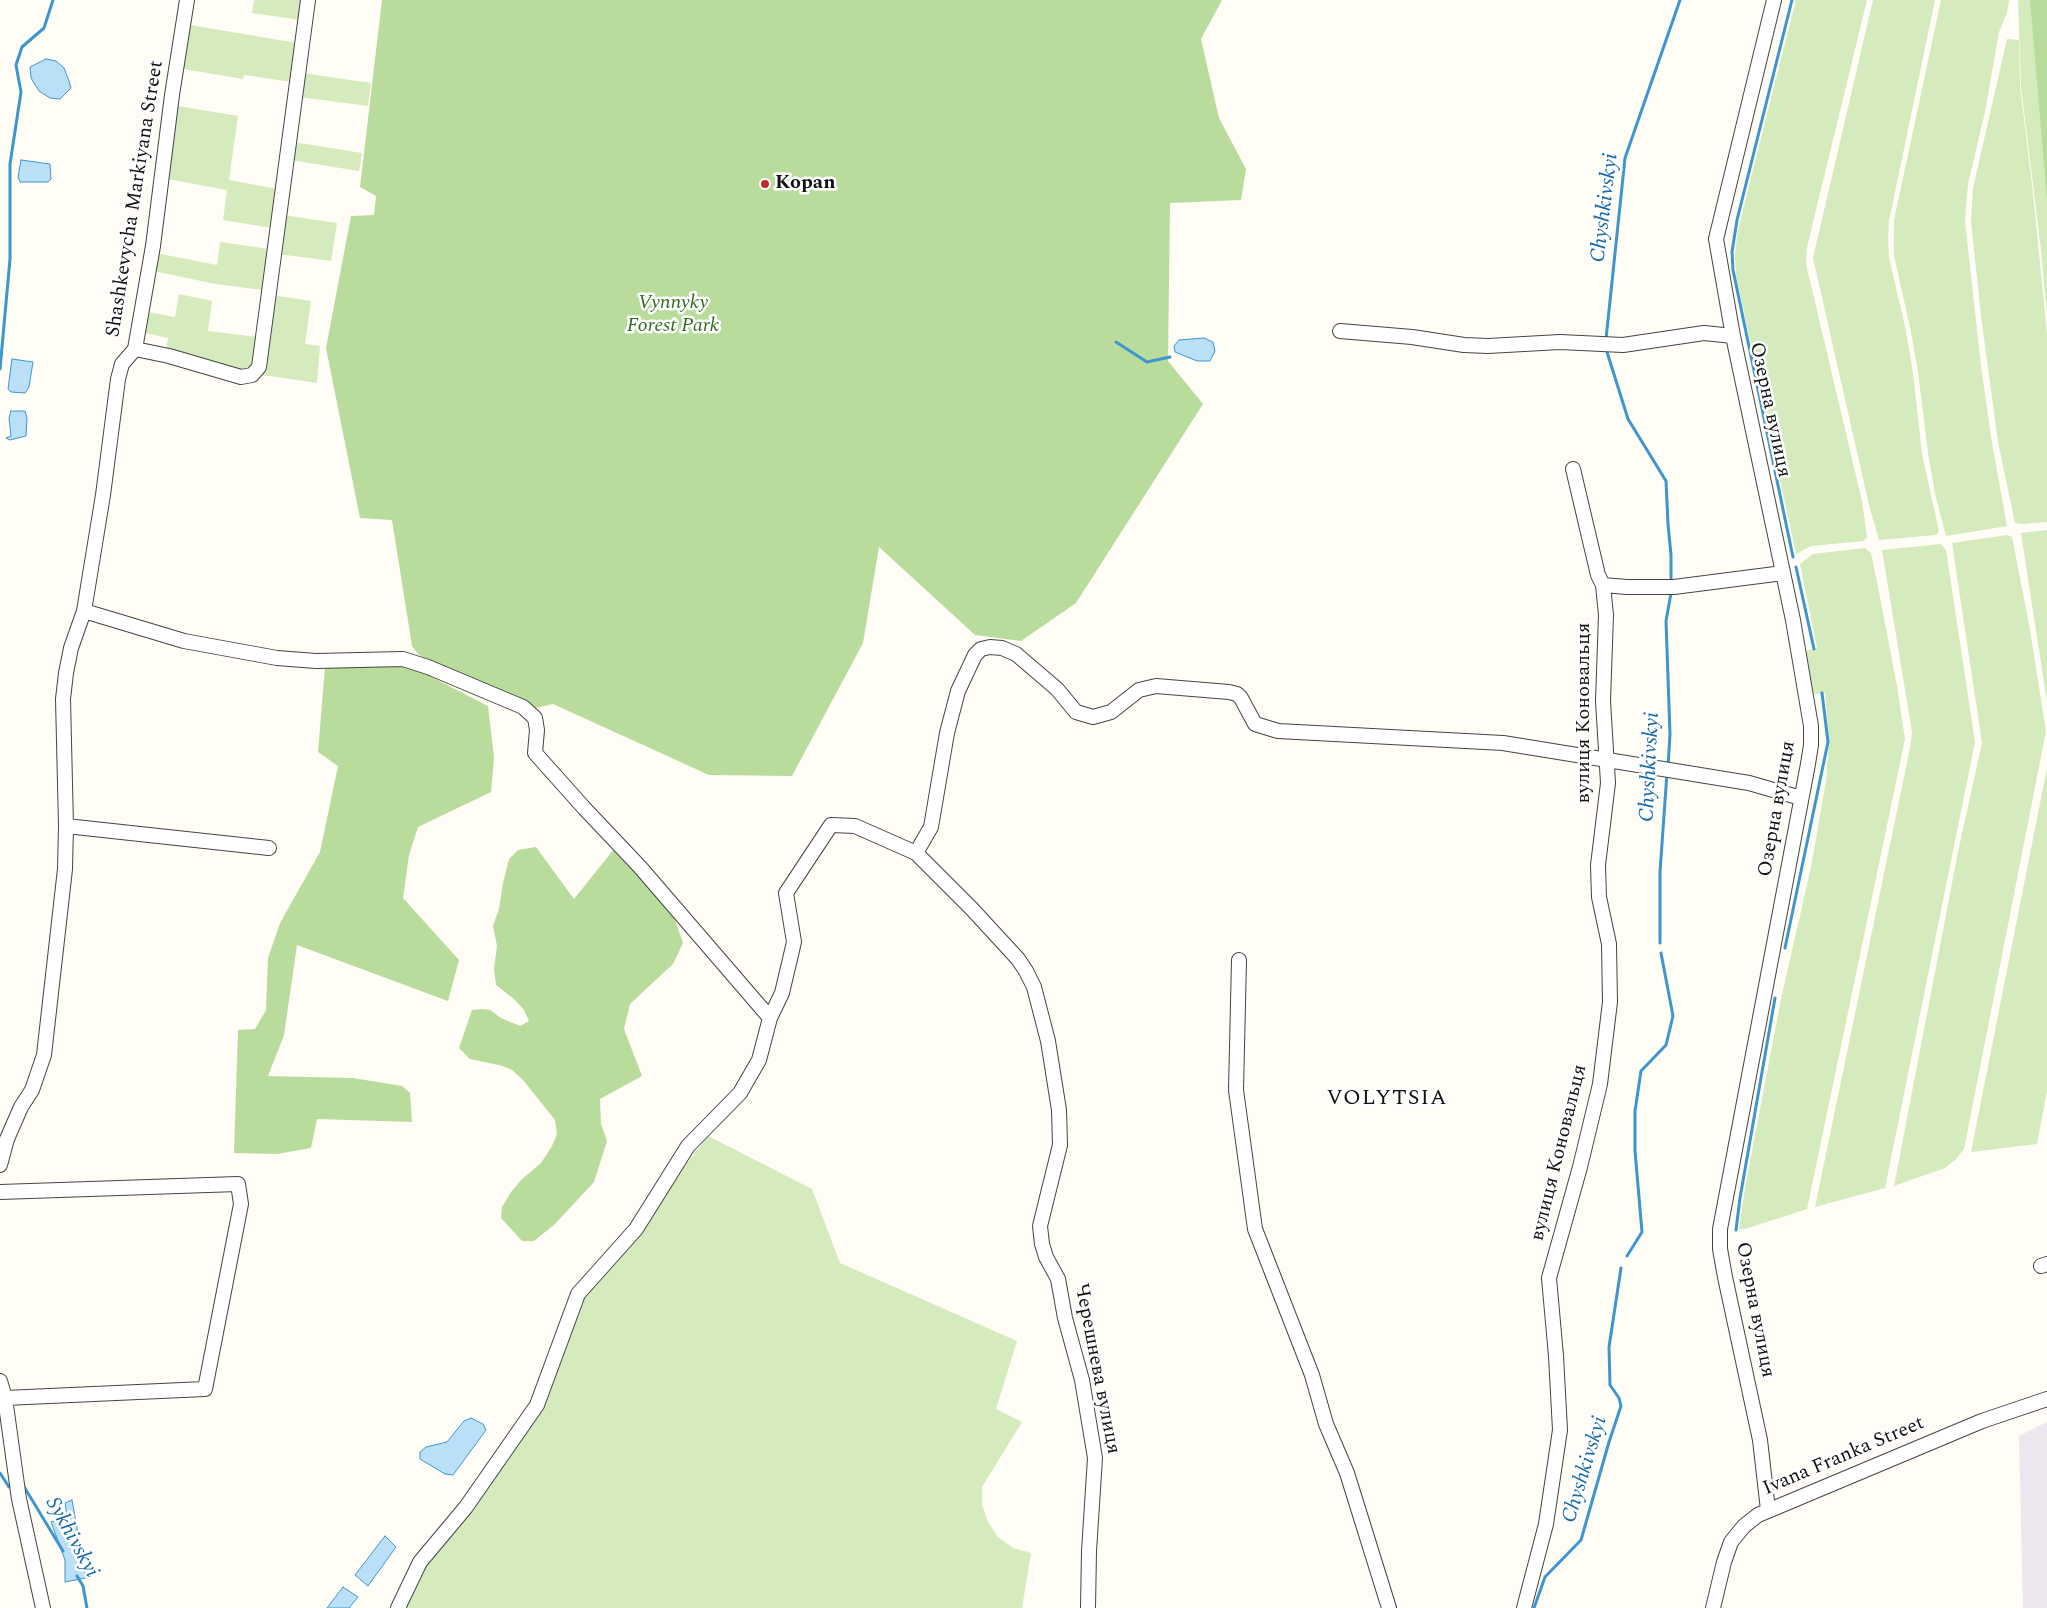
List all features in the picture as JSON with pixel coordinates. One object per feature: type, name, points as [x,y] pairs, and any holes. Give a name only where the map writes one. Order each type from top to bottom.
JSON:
[{"type":"street","name":"Shashkevycha Markiyana Street","points":[[0,1165],[7,1139],[21,1107],[32,1090],[44,1054],[65,869],[66,826],[63,699],[71,648],[84,611],[92,551],[103,495],[118,379],[122,364],[135,349],[152,246],[187,0]]},
{"type":"street","points":[[135,349],[169,356],[241,377],[252,375],[259,367],[308,0]]},
{"type":"street","name":"Озерна вулиця","points":[[1768,1510],[1760,1440],[1725,1277],[1720,1249],[1720,1229],[1811,746],[1811,726],[1783,574],[1733,336],[1716,239],[1774,0]]},
{"type":"street","points":[[1340,331],[1412,336],[1464,345],[1488,346],[1560,342],[1624,345],[1704,333],[1733,336]]},
{"type":"street","name":"вулиця Коновальця","points":[[1524,1608],[1546,1524],[1560,1430],[1550,1278],[1580,1168],[1600,1084],[1610,1002],[1609,944],[1599,897],[1598,865],[1608,783],[1603,701],[1606,615],[1603,585],[1598,575],[1573,470]]},
{"type":"street","points":[[1603,585],[1674,587],[1783,574]]},
{"type":"street","points":[[84,611],[184,641],[277,658],[316,661],[403,659],[428,667],[524,707],[535,718],[535,753],[640,867],[770,1018],[759,1060],[740,1093],[688,1146],[636,1229],[578,1294],[537,1405],[466,1507],[420,1562],[398,1608]]},
{"type":"street","points":[[916,852],[932,827],[947,733],[958,690],[975,655],[981,649],[990,647],[1002,648],[1016,654],[1057,689],[1076,712],[1093,717],[1111,712],[1140,690],[1156,686],[1237,694],[1255,724],[1278,731],[1503,743],[1749,783],[1800,798]]},
{"type":"street","points":[[66,826],[269,848]]},
{"type":"street","name":"Черешнева вулиця","points":[[770,1018],[782,993],[794,942],[786,893],[831,826],[855,826],[916,852],[972,909],[1026,971],[1034,987],[1048,1041],[1059,1110],[1060,1145],[1040,1226],[1042,1244],[1046,1257],[1058,1279],[1065,1318],[1082,1380],[1095,1458],[1089,1551],[1088,1608]]},
{"type":"street","points":[[1240,960],[1236,1090],[1255,1229],[1312,1375],[1326,1424],[1347,1473],[1389,1608]]},
{"type":"street","points":[[0,1192],[238,1184],[241,1204],[205,1389],[5,1398]]},
{"type":"street","points":[[0,1381],[5,1398],[19,1500],[43,1608]]},
{"type":"street","name":"Ivana Franka Street","points":[[1713,1608],[1731,1542],[1744,1526],[1768,1510],[1982,1421],[2047,1399]]},
{"type":"shaded area","points":[[2047,1422],[2047,1608],[2023,1608],[2019,1436]]},
{"type":"green space","points":[[254,0],[303,0],[300,20],[252,13]]},
{"type":"green space","name":"Vynnyky Forest Park","points":[[382,0],[1222,0],[1201,39],[1219,118],[1246,169],[1241,200],[1170,203],[1168,361],[1203,404],[1076,603],[1021,641],[975,635],[879,547],[863,643],[792,776],[709,775],[553,704],[531,709],[419,655],[412,646],[392,520],[360,518],[326,348],[351,216],[374,215],[376,196],[360,187]]},
{"type":"green space","points":[[1796,0],[1867,0],[1807,247],[1806,264],[1862,501],[1867,537],[1864,541],[1811,546],[1796,554],[1736,276],[1735,256],[1737,236],[1746,197]]},
{"type":"green space","points":[[1873,0],[1935,0],[1889,221],[1888,238],[1889,257],[1906,331],[1913,373],[1922,454],[1939,531],[1936,535],[1879,540],[1869,505],[1813,258]]},
{"type":"green space","points":[[1941,0],[2009,0],[2007,13],[1999,32],[1985,112],[1968,184],[1965,221],[1981,366],[2007,526],[1946,536],[1935,494],[1918,372],[1894,256],[1894,220]]},
{"type":"green space","points":[[2018,0],[2047,0],[2047,315],[2021,87]]},
{"type":"green space","points":[[2030,0],[2047,0],[2047,200]]},
{"type":"green space","points":[[190,25],[297,43],[292,82],[244,75],[243,79],[183,69]]},
{"type":"green space","points":[[2007,39],[2019,40],[2020,86],[2047,334],[2047,522],[2021,524],[2015,523],[1998,442],[1981,316],[1971,221],[1973,188]]},
{"type":"green space","points":[[302,73],[371,83],[368,106],[299,97]]},
{"type":"green space","points":[[178,106],[238,116],[229,180],[277,189],[272,228],[223,220],[227,190],[167,179]]},
{"type":"green space","points":[[293,142],[362,153],[359,171],[290,160]]},
{"type":"green space","points":[[283,215],[337,223],[331,261],[278,254]]},
{"type":"green space","points":[[220,242],[269,249],[263,290],[215,284],[154,271],[156,253],[217,265]]},
{"type":"green space","points":[[179,294],[212,301],[208,331],[257,337],[255,364],[245,371],[166,350],[168,338],[145,333],[148,312],[175,317]]},
{"type":"green space","points":[[272,295],[311,301],[305,344],[320,346],[317,383],[263,375]]},
{"type":"green space","points":[[2047,530],[2047,702],[2021,533]]},
{"type":"green space","points":[[2007,535],[2012,537],[2029,624],[2046,731],[1964,1149],[1945,1168],[1894,1186],[1958,852],[1982,743],[1952,543]]},
{"type":"green space","points":[[1941,544],[1946,550],[1975,742],[1885,1188],[1815,1207],[1912,732],[1882,550]]},
{"type":"green space","points":[[1865,548],[1871,553],[1897,686],[1905,739],[1807,1209],[1745,1229],[1739,1229],[1781,999],[1811,867],[1826,781],[1829,741],[1825,693],[1811,694],[1805,651],[1817,648],[1800,564],[1813,554]]},
{"type":"green space","points":[[393,664],[418,670],[488,706],[494,757],[491,792],[418,827],[409,855],[403,898],[459,960],[448,1001],[297,945],[284,1035],[268,1076],[353,1078],[402,1086],[410,1093],[412,1122],[317,1119],[311,1148],[277,1154],[234,1153],[238,1030],[255,1029],[266,1010],[268,958],[280,923],[320,852],[338,766],[318,752],[325,667]]},
{"type":"green space","points":[[2047,768],[2047,1091],[2037,1144],[1971,1152]]},
{"type":"green space","points":[[536,847],[574,899],[614,849],[673,914],[683,943],[673,964],[630,1004],[624,1029],[642,1076],[600,1099],[601,1124],[607,1141],[594,1182],[555,1224],[534,1241],[522,1241],[501,1218],[502,1207],[511,1192],[521,1180],[541,1163],[552,1146],[557,1134],[555,1120],[523,1080],[512,1070],[503,1066],[470,1059],[459,1048],[472,1010],[490,1010],[501,1018],[520,1026],[529,1021],[524,1010],[514,999],[496,985],[494,969],[497,946],[493,926],[499,909],[509,859],[518,850]]},
{"type":"green space","points":[[708,1136],[812,1189],[840,1263],[1017,1341],[996,1409],[1022,1422],[982,1487],[982,1505],[988,1522],[998,1537],[1013,1548],[1031,1553],[1022,1608],[406,1608],[428,1560],[500,1465],[585,1296]]},
{"type":"water","points":[[46,59],[56,61],[64,68],[69,81],[71,88],[60,99],[50,98],[39,91],[31,78],[30,67]]},
{"type":"water","points":[[21,160],[50,164],[51,179],[48,182],[20,182],[18,177]]},
{"type":"water","points":[[1204,338],[1213,342],[1215,351],[1210,361],[1197,361],[1175,352],[1174,346],[1179,340]]},
{"type":"water","points":[[12,359],[33,362],[29,387],[25,393],[11,392],[8,389]]},
{"type":"water","points":[[11,411],[25,411],[27,418],[26,436],[10,440],[6,438],[11,436],[9,418]]},
{"type":"water","points":[[471,1418],[483,1424],[486,1430],[453,1475],[445,1474],[420,1459],[420,1452],[426,1447],[447,1442],[464,1421]]},
{"type":"water","points":[[72,1500],[86,1578],[65,1582],[65,1560],[51,1522],[67,1517],[65,1503]]},
{"type":"water","points":[[385,1536],[396,1547],[368,1586],[355,1575]]},
{"type":"water","points":[[343,1587],[358,1597],[349,1608],[327,1608]]},
{"type":"waterway","name":"Sykhivskyi","points":[[0,369],[10,259],[10,164],[21,92],[16,65],[22,47],[44,28],[53,0]]},
{"type":"waterway","name":"Chyshkivskyi","points":[[1606,339],[1625,158],[1680,0]]},
{"type":"waterway","points":[[1792,0],[1737,220],[1732,252],[1733,270],[1793,557]]},
{"type":"waterway","points":[[1116,342],[1147,362],[1170,357]]},
{"type":"waterway","name":"Chyshkivskyi","points":[[1607,352],[1628,419],[1666,481],[1671,583]]},
{"type":"waterway","points":[[1796,567],[1814,649]]},
{"type":"waterway","name":"Chyshkivskyi","points":[[1668,767],[1670,734],[1666,621],[1671,593]]},
{"type":"waterway","points":[[1785,948],[1828,742],[1822,693]]},
{"type":"waterway","name":"Chyshkivskyi","points":[[1660,943],[1660,872],[1667,773]]},
{"type":"waterway","name":"Chyshkivskyi","points":[[1627,1256],[1642,1232],[1635,1151],[1635,1111],[1641,1071],[1666,1045],[1673,1016],[1661,953]]},
{"type":"waterway","points":[[1736,1230],[1775,998]]},
{"type":"waterway","name":"Chyshkivskyi","points":[[1534,1608],[1545,1577],[1581,1540],[1621,1406],[1619,1398],[1610,1385],[1609,1347],[1621,1268]]},
{"type":"waterway","name":"Sykhivskyi","points":[[0,1473],[9,1487]]},
{"type":"waterway","name":"Sykhivskyi","points":[[23,1485],[63,1551]]},
{"type":"waterway","name":"Sykhivskyi","points":[[77,1576],[83,1586],[87,1608]]},
{"type":"place","name":"Kopan","points":[[765,184]]},
{"type":"district","name":"VOLYTSIA","points":[[1387,1100]]}]
